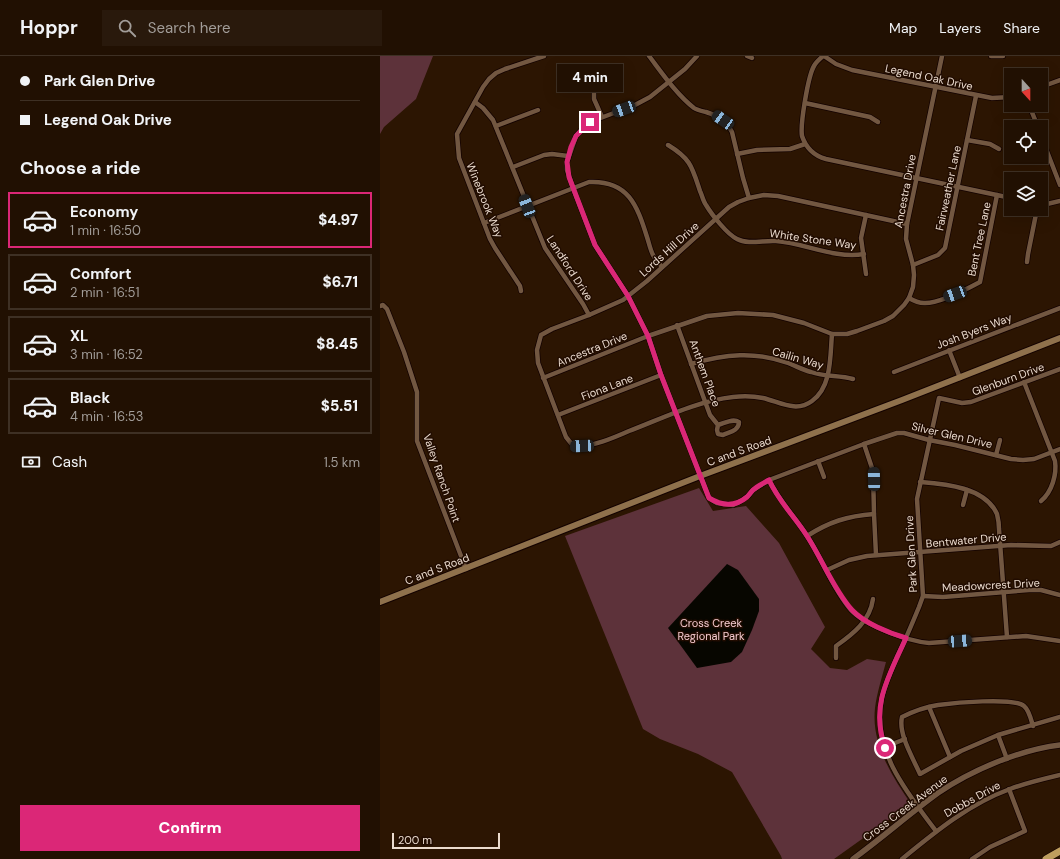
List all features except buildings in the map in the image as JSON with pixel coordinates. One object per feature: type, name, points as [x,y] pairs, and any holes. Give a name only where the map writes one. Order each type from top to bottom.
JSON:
[{"type":"highway","points":[[1046,859],[1060,852]]},
{"type":"main road","name":"C and S Road","points":[[380,602],[700,476],[960,378],[1060,338]]},
{"type":"street","name":"Winebrook Way","points":[[521,292],[520,286],[495,248],[484,223],[459,158],[457,134],[483,87],[496,73],[544,56]]},
{"type":"street","points":[[649,56],[681,96],[695,108],[715,114],[728,126],[732,132],[749,198]]},
{"type":"street","points":[[697,56],[685,69],[643,101],[590,122],[576,136],[568,156],[567,170],[595,245],[628,296],[648,336],[661,375],[677,412],[700,476]]},
{"type":"street","points":[[823,56],[814,65],[805,103],[802,125],[802,135],[805,144],[815,154],[826,159],[1004,196]]},
{"type":"street","name":"Legend Oak Drive","points":[[823,56],[836,64],[852,70],[976,96],[1004,98]]},
{"type":"street","name":"Ancestra Drive","points":[[543,378],[677,325],[707,316],[757,313],[785,317],[832,334],[848,334],[884,321],[898,311],[909,298],[913,287],[913,265],[906,239],[907,224],[942,56]]},
{"type":"street","points":[[991,56],[1003,56]]},
{"type":"street","points":[[1048,84],[1060,80]]},
{"type":"street","points":[[594,90],[594,99],[602,117]]},
{"type":"street","name":"Fairweather Lane","points":[[913,265],[938,255],[945,248],[976,96]]},
{"type":"street","name":"Landford Drive","points":[[475,102],[489,114],[496,126],[545,248],[584,304],[589,315]]},
{"type":"street","points":[[805,103],[870,117],[878,122]]},
{"type":"street","points":[[496,126],[538,110]]},
{"type":"street","points":[[967,140],[990,144],[998,150]]},
{"type":"street","points":[[737,154],[757,150],[790,149],[805,144]]},
{"type":"street","name":"White Stone Way","points":[[668,145],[681,152],[687,159],[692,166],[705,204],[715,220],[737,239],[745,242],[778,241],[851,255],[864,254]]},
{"type":"street","points":[[512,167],[544,155],[552,154],[568,156]]},
{"type":"street","points":[[1048,154],[1060,185]]},
{"type":"street","points":[[484,223],[589,182],[614,185],[628,194],[634,202],[654,256],[662,267]]},
{"type":"street","points":[[715,220],[729,207],[738,202],[764,195],[778,196],[907,224]]},
{"type":"street","name":"Bent Tree Lane","points":[[909,298],[916,302],[930,303],[968,289],[980,282],[998,195]]},
{"type":"street","points":[[1048,204],[1060,201]]},
{"type":"street","points":[[866,215],[861,238],[866,274]]},
{"type":"street","points":[[1028,262],[1028,254],[1036,216]]},
{"type":"street","name":"Lords Hill Drive","points":[[677,412],[598,444],[574,447],[566,437],[543,378],[538,363],[537,350],[541,335],[552,329],[614,304],[628,296],[715,220]]},
{"type":"street","name":"Valley Ranch Point","points":[[380,306],[383,305],[387,309],[417,392],[417,441],[466,569]]},
{"type":"street","name":"Josh Byers Way","points":[[894,372],[1060,308]]},
{"type":"street","name":"Anthem Place","points":[[677,325],[710,415],[718,425],[718,434],[723,435],[737,429],[739,422],[737,420],[732,420],[718,425]]},
{"type":"street","points":[[677,412],[721,398],[746,396],[764,398],[790,407],[806,405],[820,396],[824,387],[827,376],[832,334]]},
{"type":"street","points":[[949,350],[960,378]]},
{"type":"street","name":"Cailin Way","points":[[692,364],[723,356],[754,356],[787,362],[811,372],[827,376],[845,376],[853,379]]},
{"type":"street","name":"Glenburn Drive","points":[[939,398],[962,403],[971,402],[1060,369]]},
{"type":"street","name":"Fiona Lane","points":[[558,415],[661,375]]},
{"type":"street","points":[[1024,382],[1055,461],[1055,476],[1045,498],[1041,501]]},
{"type":"street","name":"Park Glen Drive","points":[[936,831],[905,790],[896,775],[884,747],[880,732],[879,720],[881,702],[886,684],[923,596],[917,499],[939,398]]},
{"type":"street","name":"Silver Glen Drive","points":[[700,476],[709,498],[717,503],[733,505],[741,501],[753,490],[769,480],[897,433],[904,433],[1011,459],[1034,459],[1060,449]]},
{"type":"street","points":[[996,455],[1000,440]]},
{"type":"street","points":[[864,444],[874,471],[876,555]]},
{"type":"street","points":[[818,461],[824,476]]},
{"type":"street","points":[[769,480],[782,504],[807,536],[837,590],[852,611],[864,620],[893,634],[929,644],[1026,636],[1060,641]]},
{"type":"street","points":[[920,482],[940,483],[976,492],[985,497],[997,514],[1007,637]]},
{"type":"street","points":[[963,505],[967,490]]},
{"type":"street","points":[[807,536],[822,526],[834,521],[854,516],[874,514]]},
{"type":"street","name":"Bentwater Drive","points":[[827,570],[849,560],[876,555],[1000,546],[1051,546],[1060,542]]},
{"type":"street","name":"Meadowcrest Drive","points":[[923,596],[943,597],[1029,590],[1041,590],[1060,595]]},
{"type":"street","points":[[836,658],[836,646],[854,633],[871,608],[873,599]]},
{"type":"street","points":[[1033,726],[1028,711],[1023,705],[1011,702],[971,701],[929,707],[914,711],[902,717],[901,724],[905,739],[920,774],[961,751],[998,735],[1033,726],[1060,717]]},
{"type":"street","points":[[929,707],[950,757]]},
{"type":"street","points":[[998,735],[1007,759]]},
{"type":"street","points":[[884,747],[905,739]]},
{"type":"street","name":"Cross Creek Avenue","points":[[853,859],[918,808],[963,778],[1007,759],[1060,744]]},
{"type":"street","name":"Dobbs Drive","points":[[902,859],[936,831],[981,802],[1009,789],[1060,775]]},
{"type":"street","points":[[972,859],[990,847],[1025,831],[1009,789]]},
{"type":"green space","points":[[380,56],[433,56],[416,99],[384,127],[380,134]]},
{"type":"green space","name":"Cross Creek Regional Park","points":[[699,488],[713,511],[746,506],[779,543],[825,627],[811,649],[830,668],[847,670],[867,659],[886,662],[875,708],[876,734],[884,759],[890,771],[911,804],[834,859],[782,859],[732,772],[698,754],[660,739],[643,729],[565,536]]},
{"type":"shaded area","points":[[727,564],[738,570],[759,599],[759,611],[742,652],[731,662],[697,668],[668,628]]},
{"type":"route","points":[[590,122],[576,136],[571,147],[567,162],[569,177],[595,245],[640,316],[661,375],[677,412],[709,498],[717,503],[733,505],[741,501],[753,490],[769,480],[782,504],[807,536],[837,590],[852,611],[864,620],[893,634],[906,638],[886,684],[881,702],[879,720],[880,732],[885,748]]}]
